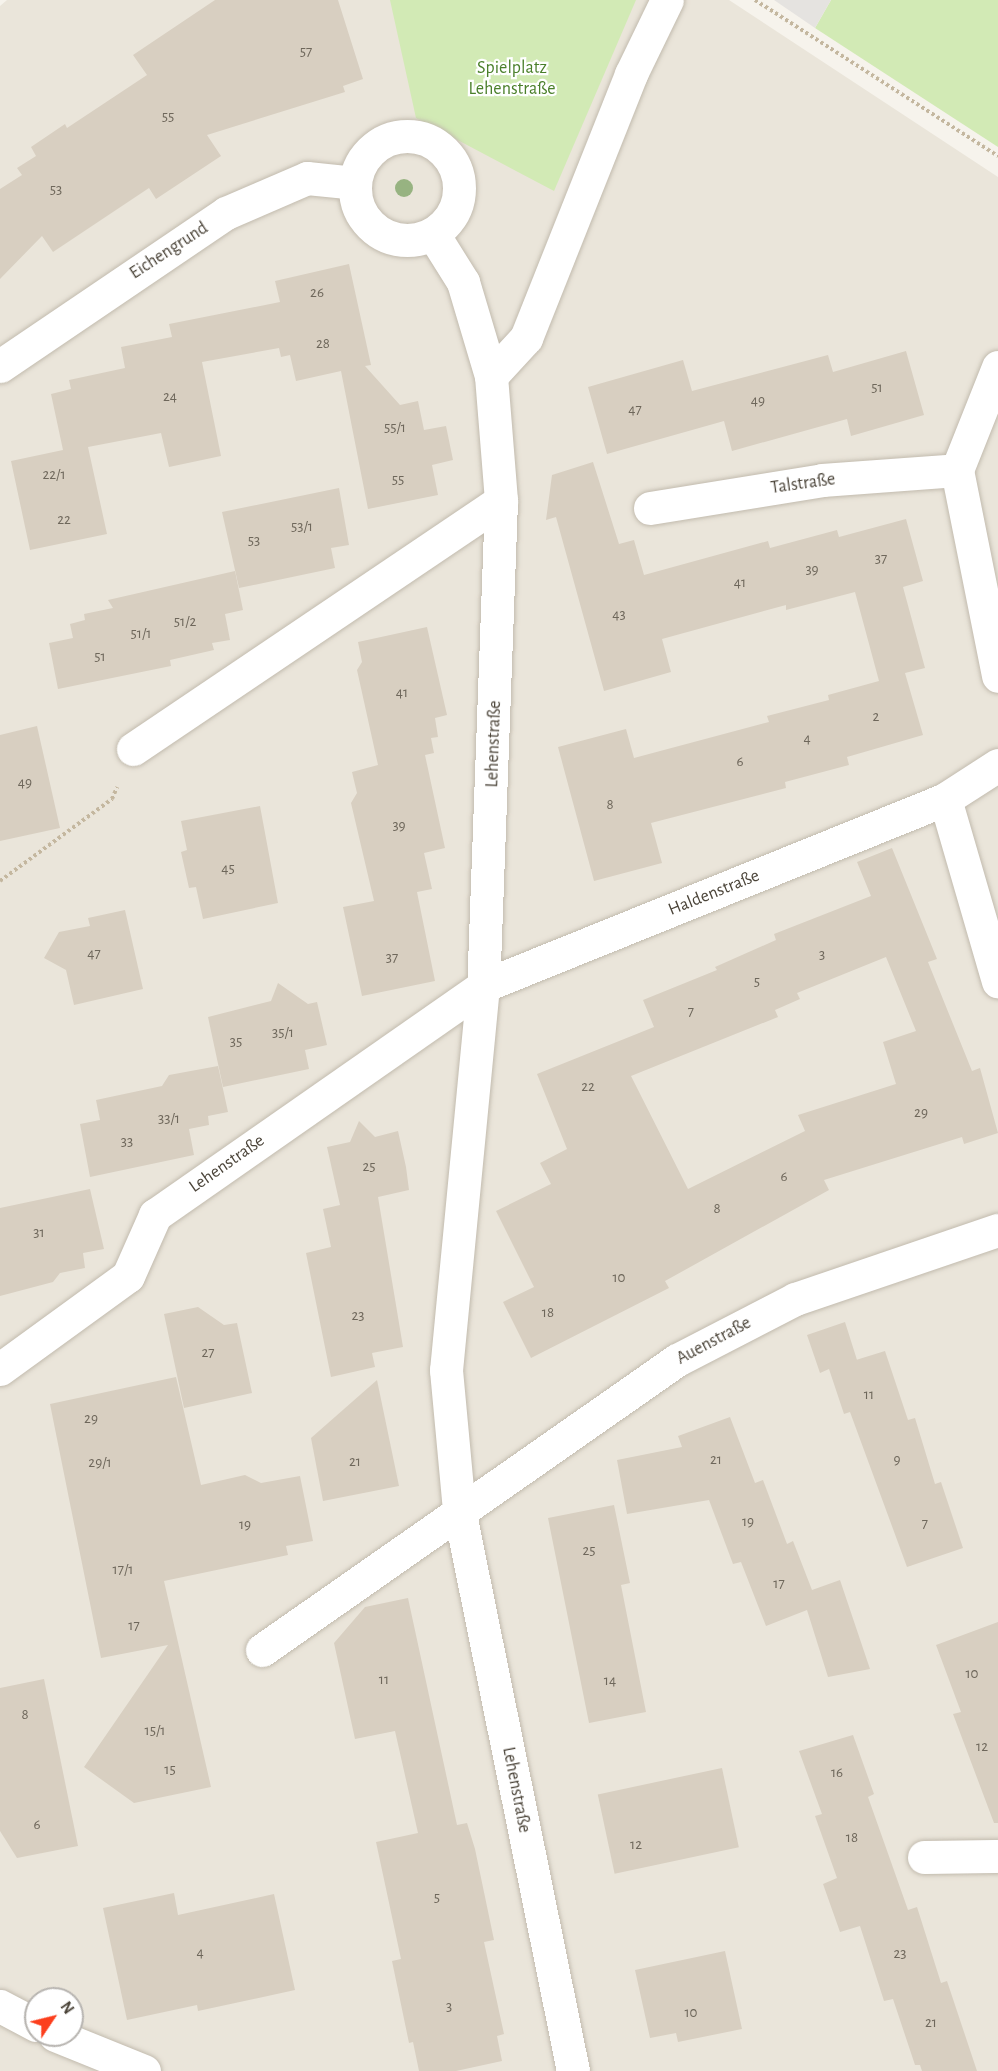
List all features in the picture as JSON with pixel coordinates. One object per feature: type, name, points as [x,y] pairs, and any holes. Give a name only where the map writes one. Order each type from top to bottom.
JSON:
[{"type":"street","points":[[490,376],[526,338],[631,74],[667,0]]},
{"type":"street","points":[[419,137],[436,144],[453,164],[460,189],[457,207],[433,234],[402,241],[372,227],[362,215],[355,183],[370,151],[384,140],[419,137]]},
{"type":"street","name":"Eichengrund","points":[[0,366],[226,213],[307,178],[355,183]]},
{"type":"street","name":"Lehenstraße","points":[[433,234],[463,282],[490,376],[501,501],[483,986],[446,1370],[459,1509],[573,2071]]},
{"type":"street","points":[[998,367],[957,470],[998,676]]},
{"type":"street","name":"Talstraße","points":[[650,508],[822,480],[957,470]]},
{"type":"street","points":[[132,749],[501,501]]},
{"type":"street","points":[[998,765],[945,799],[998,981]]},
{"type":"street","name":"Haldenstraße","points":[[483,986],[945,799]]},
{"type":"street","name":"Lehenstraße","points":[[0,1369],[128,1276],[156,1215],[483,986]]},
{"type":"street","name":"Auenstraße","points":[[459,1509],[677,1360],[740,1327],[795,1299],[998,1230]]},
{"type":"street","points":[[262,1650],[459,1509]]},
{"type":"street","points":[[924,1857],[998,1856]]},
{"type":"street","points":[[0,2007],[24,2019]]},
{"type":"street","points":[[84,2046],[144,2071]]},
{"type":"path","points":[[755,0],[998,156]]},
{"type":"path","points":[[0,881],[112,799]]},
{"type":"shaded area","points":[[7,0],[729,0],[998,177],[998,2071],[0,2071],[0,6]]},
{"type":"shaded area","points":[[774,0],[831,0],[815,28]]},
{"type":"green space","name":"Spielplatz Lehenstraße","points":[[390,0],[636,0],[554,191],[416,118]]},
{"type":"green space","points":[[831,0],[998,0],[998,147],[815,28]]},
{"type":"building","points":[[215,0],[338,0],[363,79],[343,86],[345,92],[207,135],[221,156],[156,199],[149,188],[53,252],[42,236],[0,279],[0,189],[22,175],[17,168],[36,156],[31,147],[65,124],[67,128],[147,75],[133,55]]},
{"type":"building","points":[[349,264],[371,365],[365,366],[400,405],[418,401],[424,430],[446,426],[453,460],[432,465],[438,495],[368,509],[341,371],[296,381],[290,355],[281,357],[279,348],[202,362],[221,456],[169,467],[161,433],[88,447],[107,534],[30,550],[11,461],[63,450],[51,394],[71,389],[69,380],[125,368],[121,347],[172,337],[169,324],[280,302],[275,281]]},
{"type":"building","points":[[906,351],[924,415],[851,436],[847,419],[732,451],[724,421],[607,454],[588,387],[683,360],[692,391],[828,355],[833,372]]},
{"type":"building","points":[[593,462],[619,544],[634,540],[644,575],[768,541],[770,548],[837,530],[839,537],[906,519],[923,581],[903,587],[925,668],[905,673],[923,735],[847,757],[849,765],[785,782],[786,788],[651,823],[662,863],[594,881],[558,747],[626,729],[634,758],[769,722],[767,716],[829,700],[828,695],[879,681],[855,592],[786,610],[786,605],[662,639],[671,672],[604,691],[556,517],[546,520],[552,475]]},
{"type":"building","points":[[339,488],[349,545],[331,548],[335,568],[239,588],[222,512]]},
{"type":"building","points":[[235,571],[243,610],[225,614],[230,640],[212,643],[214,650],[170,660],[171,666],[58,689],[49,643],[73,638],[70,624],[85,620],[84,614],[113,608],[108,600]]},
{"type":"building","points":[[427,627],[447,715],[435,718],[438,737],[431,738],[434,753],[425,755],[445,848],[424,853],[432,889],[417,892],[435,981],[362,996],[343,907],[374,901],[351,803],[357,793],[352,772],[378,765],[357,670],[362,662],[358,642]]},
{"type":"building","points":[[37,726],[60,828],[0,841],[0,735]]},
{"type":"building","points":[[260,806],[278,903],[203,919],[196,887],[189,888],[181,852],[187,850],[181,821]]},
{"type":"building","points":[[892,848],[937,959],[928,962],[972,1071],[980,1068],[998,1133],[964,1144],[962,1137],[824,1180],[829,1190],[665,1281],[669,1288],[531,1358],[503,1302],[534,1287],[496,1211],[551,1184],[540,1163],[567,1149],[537,1074],[654,1027],[643,1000],[717,970],[715,967],[776,940],[774,934],[871,896],[857,862]],"holes":[[[886,957],[916,1031],[883,1042],[896,1084],[798,1115],[805,1131],[688,1189],[631,1076],[778,1017],[775,1010],[800,999],[797,993]]]},
{"type":"building","points":[[125,910],[143,989],[74,1005],[66,970],[44,958],[59,932],[90,926],[88,918]]},
{"type":"building","points":[[278,983],[308,1004],[317,1002],[327,1045],[305,1050],[309,1069],[223,1087],[208,1017],[271,1001]]},
{"type":"building","points":[[218,1066],[228,1112],[208,1116],[209,1125],[189,1129],[194,1155],[90,1177],[80,1124],[100,1120],[96,1100],[162,1086],[169,1075]]},
{"type":"building","points":[[359,1121],[375,1137],[398,1131],[406,1167],[409,1190],[378,1197],[403,1347],[372,1353],[375,1367],[331,1377],[306,1253],[331,1247],[323,1209],[340,1205],[327,1147],[350,1142]]},
{"type":"building","points":[[90,1189],[104,1249],[83,1253],[85,1268],[60,1273],[53,1282],[0,1296],[0,1208]]},
{"type":"building","points":[[198,1307],[224,1325],[237,1323],[252,1393],[184,1408],[164,1314]]},
{"type":"building","points":[[845,1322],[857,1360],[885,1351],[908,1420],[915,1418],[935,1484],[941,1482],[963,1548],[907,1567],[850,1412],[844,1414],[829,1369],[820,1373],[807,1335]]},
{"type":"building","points":[[176,1377],[201,1485],[245,1475],[261,1483],[300,1476],[313,1541],[286,1546],[288,1555],[164,1581],[211,1787],[134,1803],[84,1767],[168,1645],[101,1658],[50,1404]]},
{"type":"building","points":[[377,1380],[399,1486],[323,1501],[311,1438]]},
{"type":"building","points":[[730,1417],[755,1483],[763,1480],[787,1544],[793,1541],[812,1590],[840,1580],[870,1669],[828,1677],[807,1610],[766,1626],[741,1562],[733,1564],[709,1500],[627,1514],[617,1460],[682,1447],[678,1436]]},
{"type":"building","points":[[614,1505],[630,1583],[621,1585],[646,1712],[589,1723],[548,1518]]},
{"type":"building","points":[[408,1598],[457,1825],[467,1823],[475,1849],[494,1940],[484,1942],[504,2034],[497,2036],[502,2061],[456,2071],[419,2071],[413,2042],[409,2043],[392,1961],[401,1959],[376,1842],[418,1833],[395,1731],[355,1739],[334,1643],[365,1607]]},
{"type":"building","points":[[998,1622],[998,1823],[994,1823],[953,1714],[961,1712],[936,1645]]},
{"type":"building","points":[[44,1679],[78,1846],[17,1858],[0,1831],[0,1688]]},
{"type":"building","points":[[853,1735],[874,1794],[868,1797],[908,1910],[917,1907],[941,1983],[947,1981],[977,2071],[922,2071],[920,2065],[915,2065],[893,1999],[884,2001],[860,1926],[840,1932],[823,1884],[837,1878],[815,1816],[822,1814],[799,1751]]},
{"type":"building","points":[[722,1768],[739,1847],[615,1874],[598,1794]]},
{"type":"building","points":[[174,1893],[178,1915],[274,1894],[295,1990],[198,2011],[197,2005],[127,2020],[103,1908]]},
{"type":"building","points":[[725,1951],[742,2029],[678,2042],[676,2033],[650,2038],[635,1970]]}]
